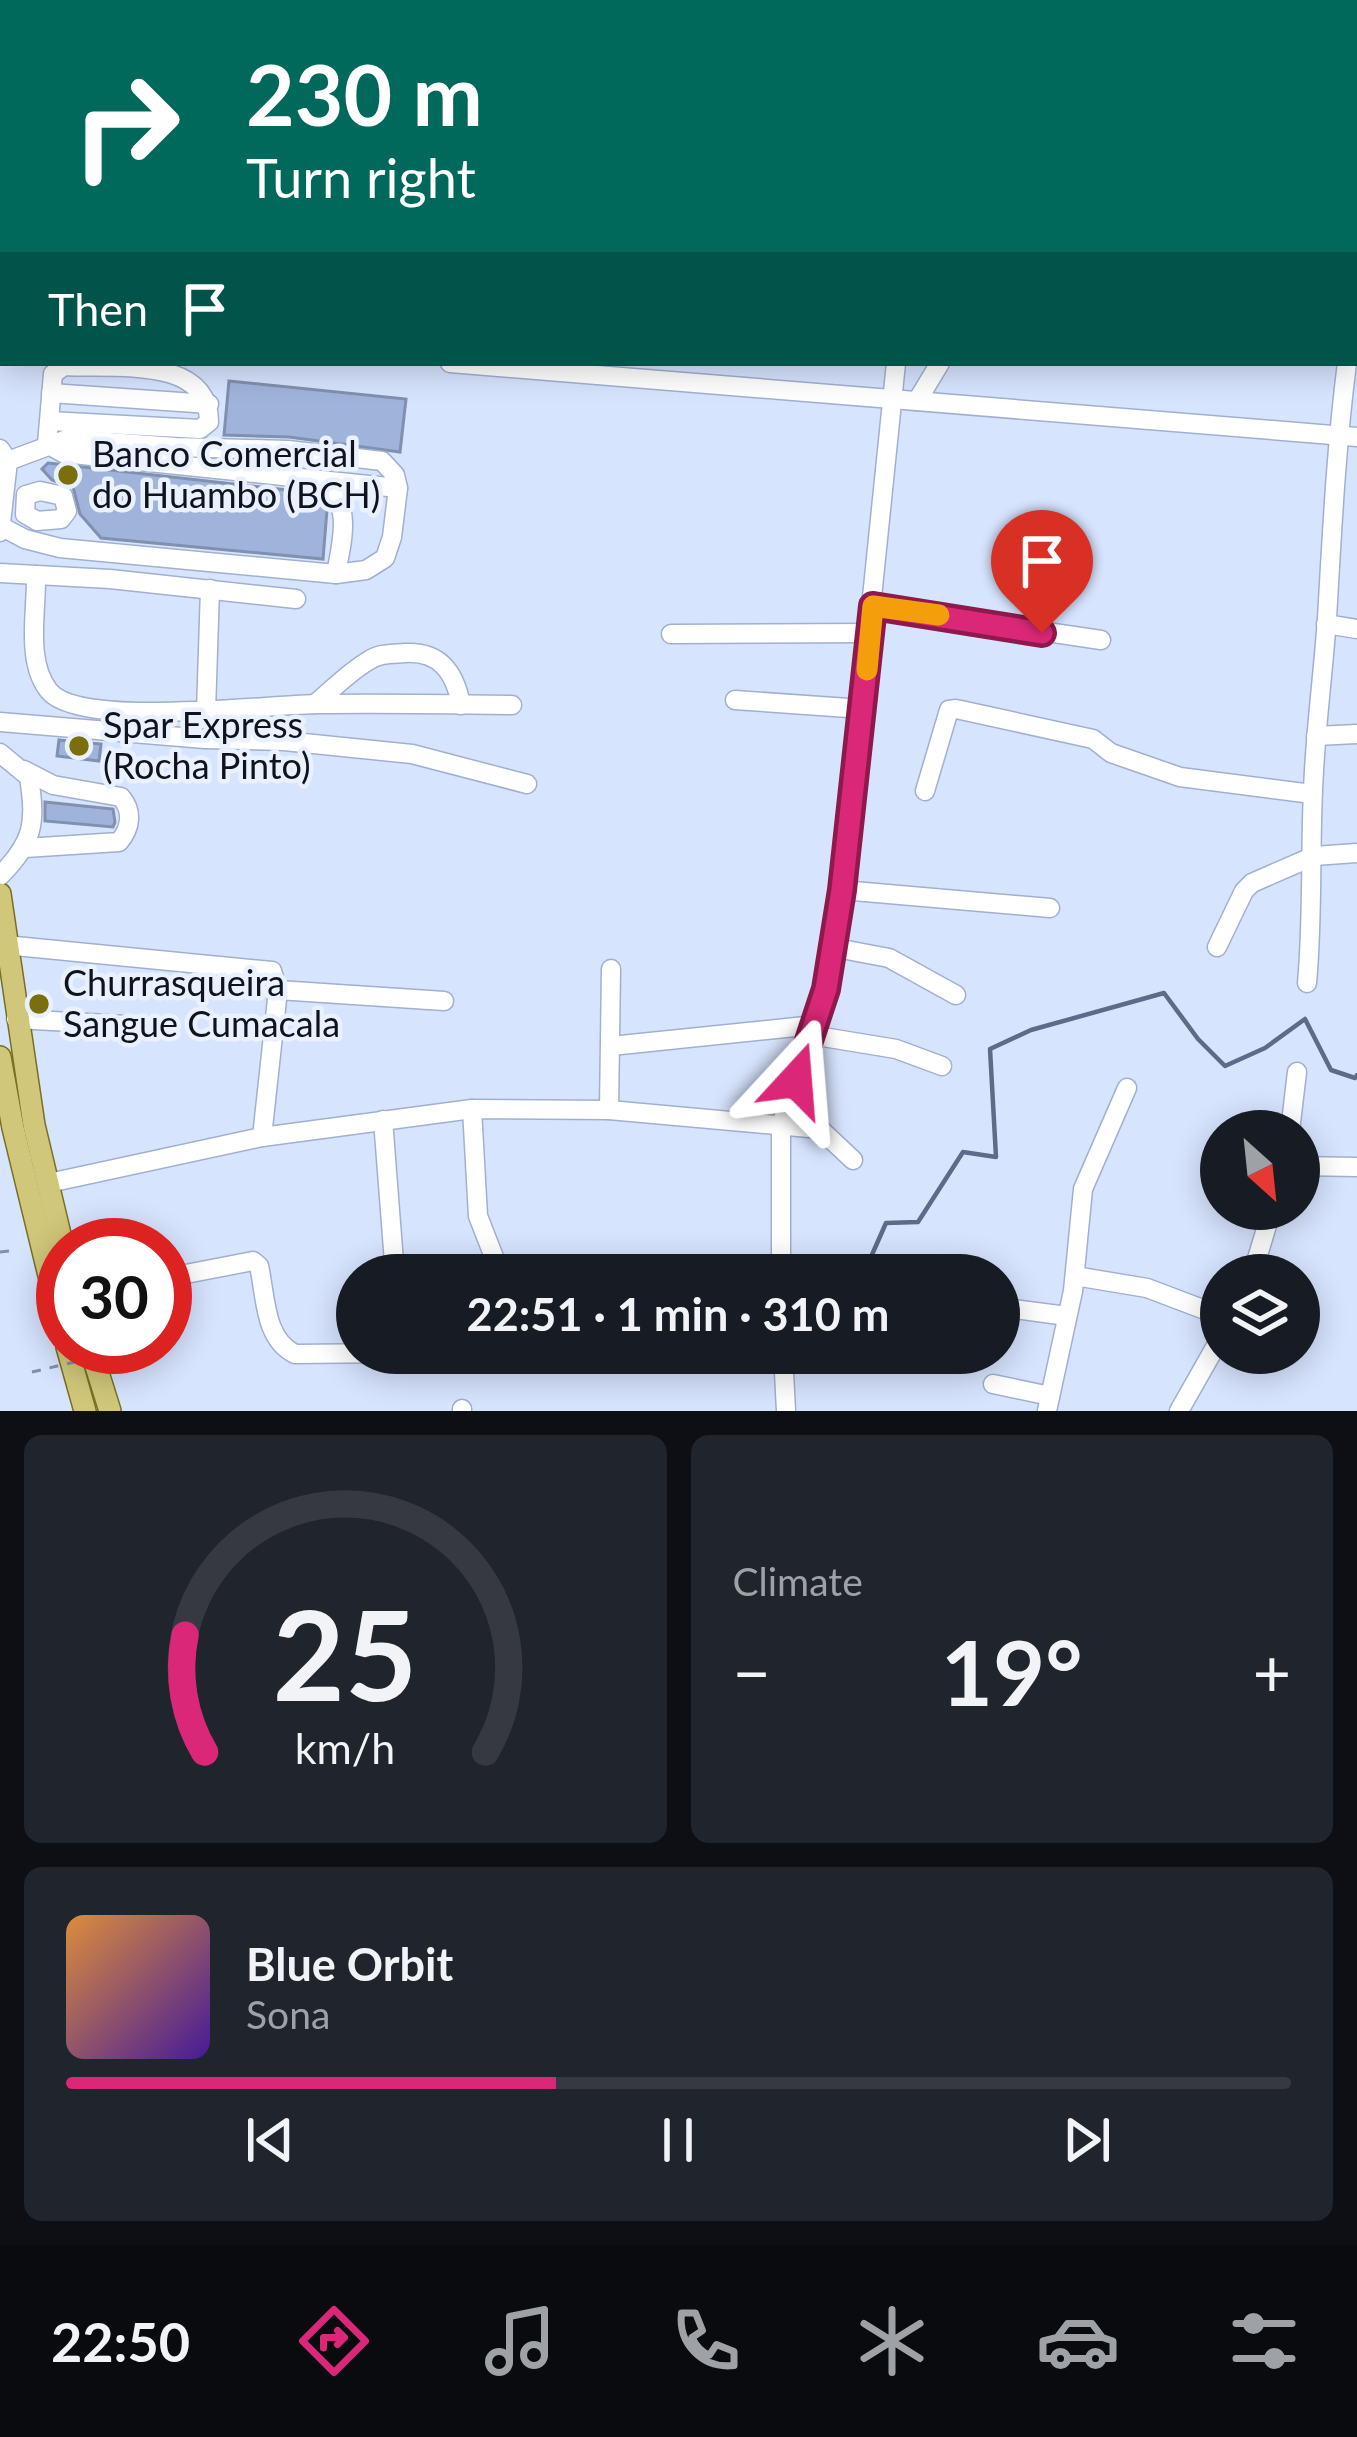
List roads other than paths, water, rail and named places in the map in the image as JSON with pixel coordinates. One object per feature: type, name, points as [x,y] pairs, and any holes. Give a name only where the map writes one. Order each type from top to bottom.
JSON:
[{"type":"main road","points":[[0,894],[16,1019],[57,1218]]},
{"type":"main road","points":[[0,1058],[36,1222]]},
{"type":"main road","points":[[75,1374],[86,1411]]},
{"type":"main road","points":[[98,1374],[110,1411]]},
{"type":"street","points":[[47,445],[51,393],[53,374],[64,366],[180,374],[199,387],[209,404],[209,422],[200,430],[49,421]]},
{"type":"street","points":[[487,366],[1347,436]]},
{"type":"street","points":[[781,1254],[781,1125],[826,989],[842,890],[896,366]]},
{"type":"street","points":[[917,401],[938,366]]},
{"type":"street","points":[[1307,983],[1314,856],[1312,794],[1347,436],[1347,366]]},
{"type":"street","points":[[51,393],[209,404]]},
{"type":"street","points":[[67,439],[361,456],[390,466],[398,488],[392,537],[385,558],[366,570],[336,574],[60,548],[1,530],[13,504],[4,455],[47,445],[67,439]]},
{"type":"street","points":[[47,445],[63,453],[398,488]]},
{"type":"street","points":[[320,480],[340,501],[344,522],[336,574]]},
{"type":"street","points":[[0,572],[296,599]]},
{"type":"street","points":[[36,575],[35,662],[54,697],[87,707],[512,705]]},
{"type":"street","points":[[206,710],[210,590]]},
{"type":"street","points":[[873,606],[1101,640]]},
{"type":"street","points":[[1326,624],[1357,629]]},
{"type":"street","points":[[671,634],[870,633]]},
{"type":"street","points":[[315,704],[368,660],[383,654],[420,652],[446,666],[457,683],[461,704]]},
{"type":"street","points":[[735,700],[863,709]]},
{"type":"street","points":[[925,791],[949,710],[956,710],[1093,739],[1111,753],[1180,777],[1312,794]]},
{"type":"street","points":[[0,722],[205,739],[284,740],[412,754],[527,784]]},
{"type":"street","points":[[1316,736],[1357,734]]},
{"type":"street","points":[[0,752],[53,784],[121,797],[127,805],[130,819],[119,842],[25,848]]},
{"type":"street","points":[[0,875],[25,848],[33,826],[31,786],[24,770]]},
{"type":"street","points":[[1217,947],[1252,883],[1314,856],[1357,853]]},
{"type":"street","points":[[842,890],[1050,908]]},
{"type":"street","points":[[5,945],[267,968],[276,976],[278,990],[262,1137]]},
{"type":"street","points":[[831,947],[889,958],[956,995]]},
{"type":"street","points":[[609,1110],[611,969]]},
{"type":"street","points":[[278,990],[444,1001]]},
{"type":"street","points":[[16,1019],[125,1024]]},
{"type":"street","points":[[611,1046],[813,1030],[896,1049],[942,1066]]},
{"type":"street","points":[[1293,1110],[1297,1072]]},
{"type":"street","points":[[993,1384],[1049,1403],[1075,1276],[1083,1189],[1127,1088]]},
{"type":"street","points":[[49,1183],[262,1137],[472,1109],[609,1110],[781,1125],[825,1131],[853,1160]]},
{"type":"street","points":[[472,1109],[478,1216],[493,1254]]},
{"type":"street","points":[[383,1120],[393,1254]]},
{"type":"street","points":[[1320,1166],[1357,1166]]},
{"type":"street","points":[[192,1273],[253,1261],[259,1266],[274,1337],[282,1348],[295,1354],[336,1354]]},
{"type":"street","points":[[1075,1276],[1147,1288],[1200,1308]]},
{"type":"street","points":[[1020,1310],[1067,1316]]},
{"type":"street","points":[[784,1374],[786,1411]]},
{"type":"street","points":[[1179,1411],[1200,1374]]},
{"type":"waterway","points":[[872,1254],[886,1223],[918,1222],[963,1152],[996,1157],[990,1049],[1031,1030],[1164,993],[1225,1066],[1265,1048],[1305,1019],[1331,1070],[1357,1075]]},
{"type":"place","name":"Banco Comercial do Huambo (BCH)","points":[[68,475]]},
{"type":"place","name":"Spar Express (Rocha Pinto)","points":[[79,746]]},
{"type":"place","name":"Churrasqueira Sangue Cumacala","points":[[39,1004]]}]
